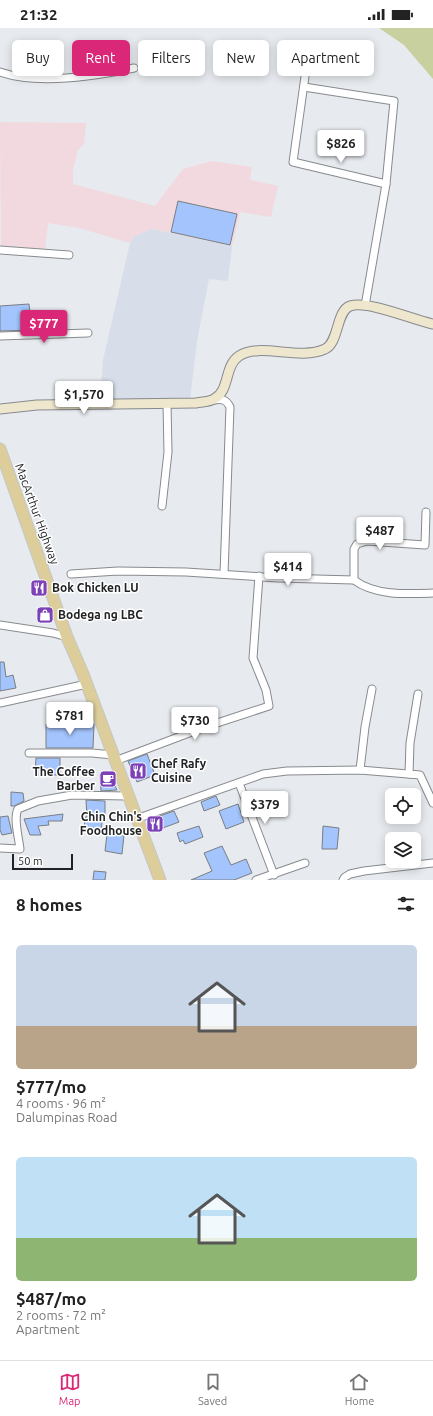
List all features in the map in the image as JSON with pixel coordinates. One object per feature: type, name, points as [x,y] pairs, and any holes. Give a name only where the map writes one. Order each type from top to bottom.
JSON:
[{"type":"main road","name":"MacArthur Highway","points":[[0,449],[67,637],[87,684],[127,796],[160,880]]},
{"type":"street","points":[[0,72],[28,78],[62,78],[100,75],[134,68]]},
{"type":"street","points":[[305,76],[293,162],[386,184]]},
{"type":"street","points":[[304,87],[394,101],[386,184],[365,306]]},
{"type":"street","points":[[0,250],[69,255]]},
{"type":"street","points":[[214,400],[219,395],[225,384],[230,366],[241,354],[254,351],[302,354],[317,353],[328,348],[334,338],[344,310],[350,306],[365,306],[391,311],[433,324]]},
{"type":"street","points":[[0,336],[88,333]]},
{"type":"street","points":[[0,409],[37,405],[196,404],[221,399],[225,400],[230,407],[224,574]]},
{"type":"street","points":[[162,506],[168,452],[167,404]]},
{"type":"street","points":[[354,580],[354,549],[357,544],[367,541],[425,545],[426,512]]},
{"type":"street","points":[[71,574],[118,571],[354,580],[363,587],[378,591],[408,594],[433,593]]},
{"type":"street","points":[[29,753],[92,753],[114,758],[269,706],[266,690],[253,658],[259,576]]},
{"type":"street","points":[[0,625],[53,633],[67,637]]},
{"type":"street","points":[[0,703],[87,684]]},
{"type":"street","points":[[360,770],[365,727],[372,689]]},
{"type":"street","points":[[409,774],[410,743],[418,694]]},
{"type":"street","points":[[136,819],[263,774],[287,771],[360,770],[420,775],[433,803]]},
{"type":"street","points":[[239,783],[274,875]]},
{"type":"street","points":[[0,848],[20,849],[16,820],[16,813],[18,809],[38,801],[72,795],[127,796]]},
{"type":"street","points":[[256,880],[305,863]]},
{"type":"street","points":[[343,880],[350,874],[364,871],[433,863]]},
{"type":"shaded area","points":[[0,122],[86,123],[84,144],[78,150],[73,170],[73,184],[155,206],[183,169],[212,161],[252,167],[250,180],[278,186],[271,217],[240,212],[232,246],[152,229],[135,236],[130,243],[79,228],[48,223],[45,249],[1,248]]},
{"type":"shaded area","points":[[152,229],[232,246],[228,281],[209,279],[197,341],[190,400],[100,400],[103,360],[130,243],[135,236]]},
{"type":"green space","points":[[379,28],[433,28],[433,79],[404,45]]},
{"type":"building","points":[[178,201],[237,214],[230,245],[171,232]]},
{"type":"building","points":[[29,304],[32,330],[0,331],[0,306]]},
{"type":"building","points":[[0,662],[4,662],[6,677],[13,675],[16,688],[0,691]]},
{"type":"building","points":[[46,724],[94,724],[93,748],[46,748]]},
{"type":"building","points":[[147,754],[155,775],[137,782],[128,761]]},
{"type":"building","points":[[36,758],[60,758],[60,775],[35,775]]},
{"type":"building","points":[[109,773],[117,790],[101,791],[100,775]]},
{"type":"building","points":[[11,792],[23,793],[24,801],[11,806]]},
{"type":"building","points":[[216,796],[220,805],[204,811],[201,802]]},
{"type":"building","points":[[86,800],[105,801],[105,814],[103,814],[101,832],[84,830],[85,817],[87,817]]},
{"type":"building","points":[[238,804],[244,822],[226,829],[219,811]]},
{"type":"building","points":[[174,811],[179,822],[152,832],[148,820]]},
{"type":"building","points":[[63,814],[62,821],[48,821],[49,825],[38,826],[41,835],[30,835],[24,819]]},
{"type":"building","points":[[8,816],[12,833],[2,835],[0,830],[0,817]]},
{"type":"building","points":[[199,826],[203,837],[185,844],[183,840],[180,842],[177,833]]},
{"type":"building","points":[[323,826],[339,828],[337,849],[322,849]]},
{"type":"building","points":[[107,834],[124,835],[122,854],[105,851]]},
{"type":"building","points":[[222,846],[231,865],[246,859],[252,873],[234,880],[191,880],[212,871],[204,853]]},
{"type":"building","points":[[94,871],[106,872],[105,880],[93,880]]},
{"type":"place","name":"Bok Chicken LU","points":[[39,588]]},
{"type":"place","name":"Bodega ng LBC","points":[[45,615]]},
{"type":"place","name":"Chef Rafy Cuisine","points":[[138,771]]},
{"type":"place","name":"The Coffee Barber","points":[[108,779]]},
{"type":"place","name":"Chin Chin's Foodhouse","points":[[155,824]]}]
